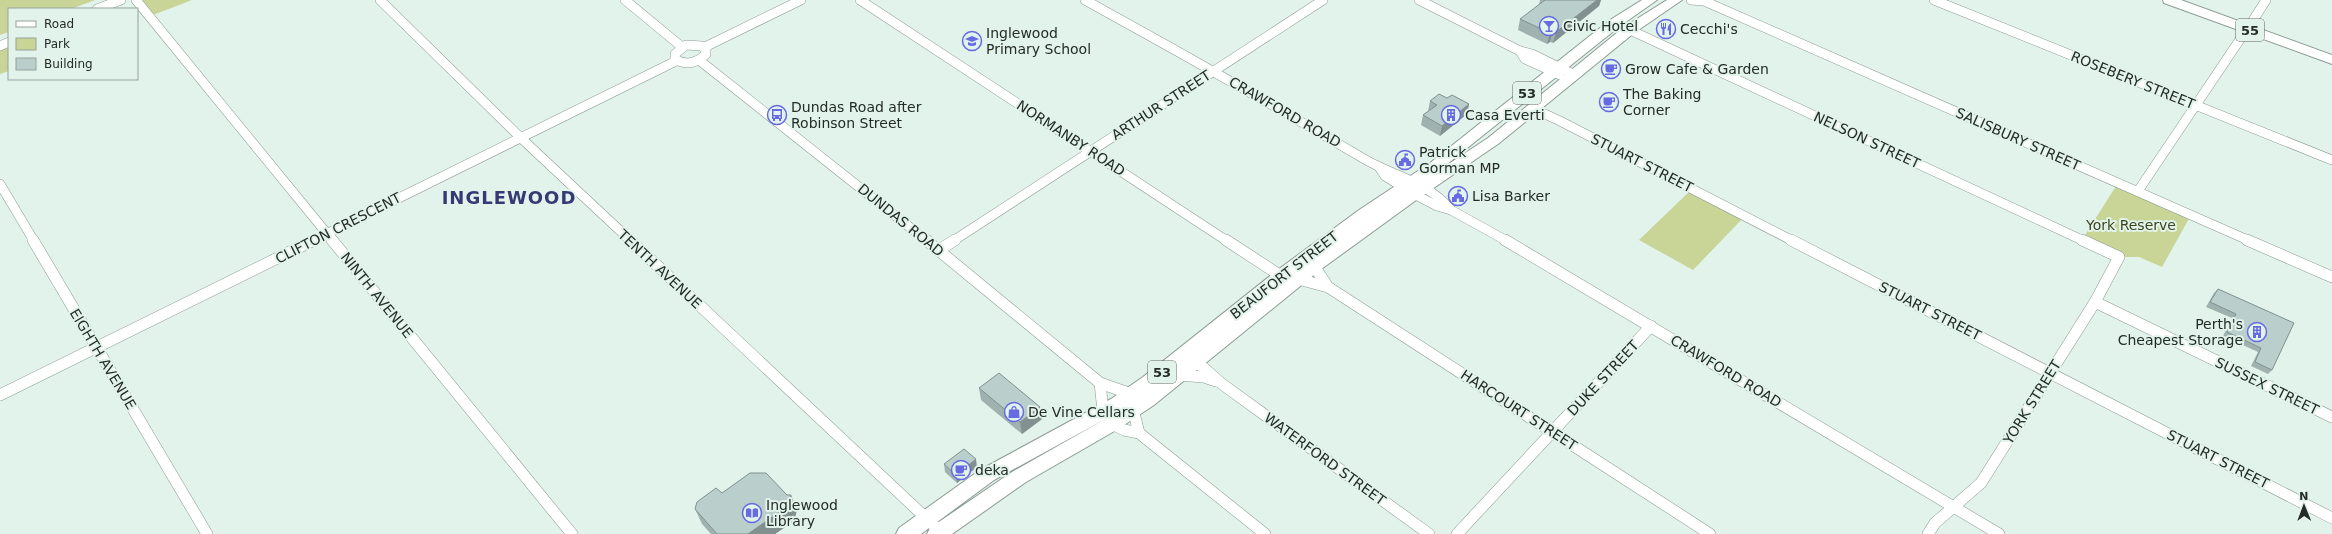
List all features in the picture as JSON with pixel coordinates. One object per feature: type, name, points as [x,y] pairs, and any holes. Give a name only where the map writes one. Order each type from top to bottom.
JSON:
[{"type":"main road","name":"BEAUFORT STREET","points":[[1289,278],[1314,266],[1413,187],[1556,69],[1615,23],[1651,0]]},
{"type":"main road","name":"BEAUFORT STREET","points":[[1132,402],[1191,357],[1289,278],[1413,187],[1493,141],[1629,30],[1676,0]]},
{"type":"main road","name":"55","points":[[2168,0],[2332,51]]},
{"type":"main road","name":"55","points":[[2193,0],[2332,60]]},
{"type":"main road","name":"BEAUFORT STREET","points":[[940,533],[1108,417],[1178,375],[1191,357]]},
{"type":"main road","name":"BEAUFORT STREET","points":[[906,534],[987,475],[1108,417]]},
{"type":"street","points":[[101,8],[121,0]]},
{"type":"street","name":"NINTH AVENUE","points":[[136,0],[572,534]]},
{"type":"street","name":"TENTH AVENUE","points":[[380,0],[521,138],[940,533]]},
{"type":"street","points":[[626,0],[682,47]]},
{"type":"street","points":[[705,47],[706,54],[699,60],[689,63],[676,61],[675,54],[682,47],[695,44],[705,47],[801,0]]},
{"type":"street","name":"NORMANBY ROAD","points":[[860,0],[1289,278]]},
{"type":"street","name":"CRAWFORD ROAD","points":[[1085,0],[1214,71],[1379,167],[1393,171],[1437,206],[1451,210],[1651,326],[1995,532]]},
{"type":"street","name":"ARTHUR STREET","points":[[938,250],[1323,0]]},
{"type":"street","points":[[1419,0],[1520,51],[1525,58],[1556,69],[1572,78]]},
{"type":"street","name":"SALISBURY STREET","points":[[1690,0],[1703,1],[2332,277]]},
{"type":"street","name":"ROSEBERY STREET","points":[[1934,0],[2332,160]]},
{"type":"street","points":[[2138,191],[2266,0]]},
{"type":"street","name":"NELSON STREET","points":[[1615,23],[2119,257]]},
{"type":"street","name":"DUNDAS ROAD","points":[[699,60],[938,250],[1100,383],[1132,402]]},
{"type":"street","name":"CLIFTON CRESCENT","points":[[0,395],[676,61]]},
{"type":"street","name":"STUART STREET","points":[[1525,114],[1545,114],[2332,518]]},
{"type":"street","name":"EIGHTH AVENUE","points":[[0,184],[207,534]]},
{"type":"street","name":"YORK STREET","points":[[1928,534],[1935,523],[1981,483],[2095,302],[2119,257]]},
{"type":"street","name":"HARCOURT STREET","points":[[1314,266],[1328,287]]},
{"type":"street","name":"HARCOURT STREET","points":[[1289,278],[1328,287],[1710,534]]},
{"type":"street","name":"SUSSEX STREET","points":[[2095,302],[2332,417]]},
{"type":"street","name":"DUKE STREET","points":[[1457,534],[1651,326]]},
{"type":"street","name":"WATERFORD STREET","points":[[1191,357],[1222,384],[1429,534]]},
{"type":"street","name":"WATERFORD STREET","points":[[1178,375],[1204,376],[1222,384]]},
{"type":"street","points":[[1100,383],[1108,417],[1124,430],[1139,433],[1265,534]]},
{"type":"street","points":[[1132,402],[1139,433]]},
{"type":"green space","points":[[0,0],[95,0],[74,8],[8,8],[8,32],[0,35]]},
{"type":"green space","points":[[142,0],[192,0],[153,15]]},
{"type":"green space","points":[[8,45],[8,71],[0,74],[0,49]]},
{"type":"green space","name":"York Reserve","points":[[2118,183],[2191,215],[2162,267],[2139,257],[2119,257],[2082,240]]},
{"type":"green space","points":[[1692,189],[1745,216],[1693,270],[1639,240]]},
{"type":"building","points":[[1545,0],[1597,0],[1556,32],[1553,31],[1550,33],[1520,19]]},
{"type":"building","points":[[1439,94],[1447,98],[1452,95],[1469,104],[1442,126],[1423,115],[1437,105],[1430,101]]},
{"type":"building","name":"Perth's Cheapest Storage","points":[[2218,289],[2294,323],[2272,370],[2255,362],[2261,348],[2227,332],[2236,314],[2210,302]]},
{"type":"building","points":[[999,373],[1040,407],[1020,422],[979,388]]},
{"type":"building","points":[[964,449],[976,459],[956,475],[944,464]]},
{"type":"building","name":"Inglewood Library","points":[[750,473],[766,473],[787,495],[791,495],[788,506],[748,534],[717,534],[695,509],[697,502],[716,488],[722,493]]},
{"type":"place","name":"Civic Hotel","points":[[1549,26]]},
{"type":"place","name":"Cecchi's","points":[[1666,29]]},
{"type":"place","name":"Inglewood Primary School","points":[[972,41]]},
{"type":"place","name":"Grow Cafe & Garden","points":[[1611,69]]},
{"type":"place","name":"The Baking Corner","points":[[1609,102]]},
{"type":"place","name":"Dundas Road after Robinson Street","points":[[777,115]]},
{"type":"place","name":"Casa Everti","points":[[1451,115]]},
{"type":"place","name":"Patrick Gorman MP","points":[[1405,160]]},
{"type":"place","name":"Lisa Barker","points":[[1458,196]]},
{"type":"place","name":"Perth's Cheapest Storage","points":[[2257,332]]},
{"type":"place","name":"De Vine Cellars","points":[[1014,412]]},
{"type":"place","name":"deka","points":[[961,470]]},
{"type":"place","name":"Inglewood Library","points":[[752,513]]},
{"type":"district","name":"INGLEWOOD","points":[[509,197]]}]
